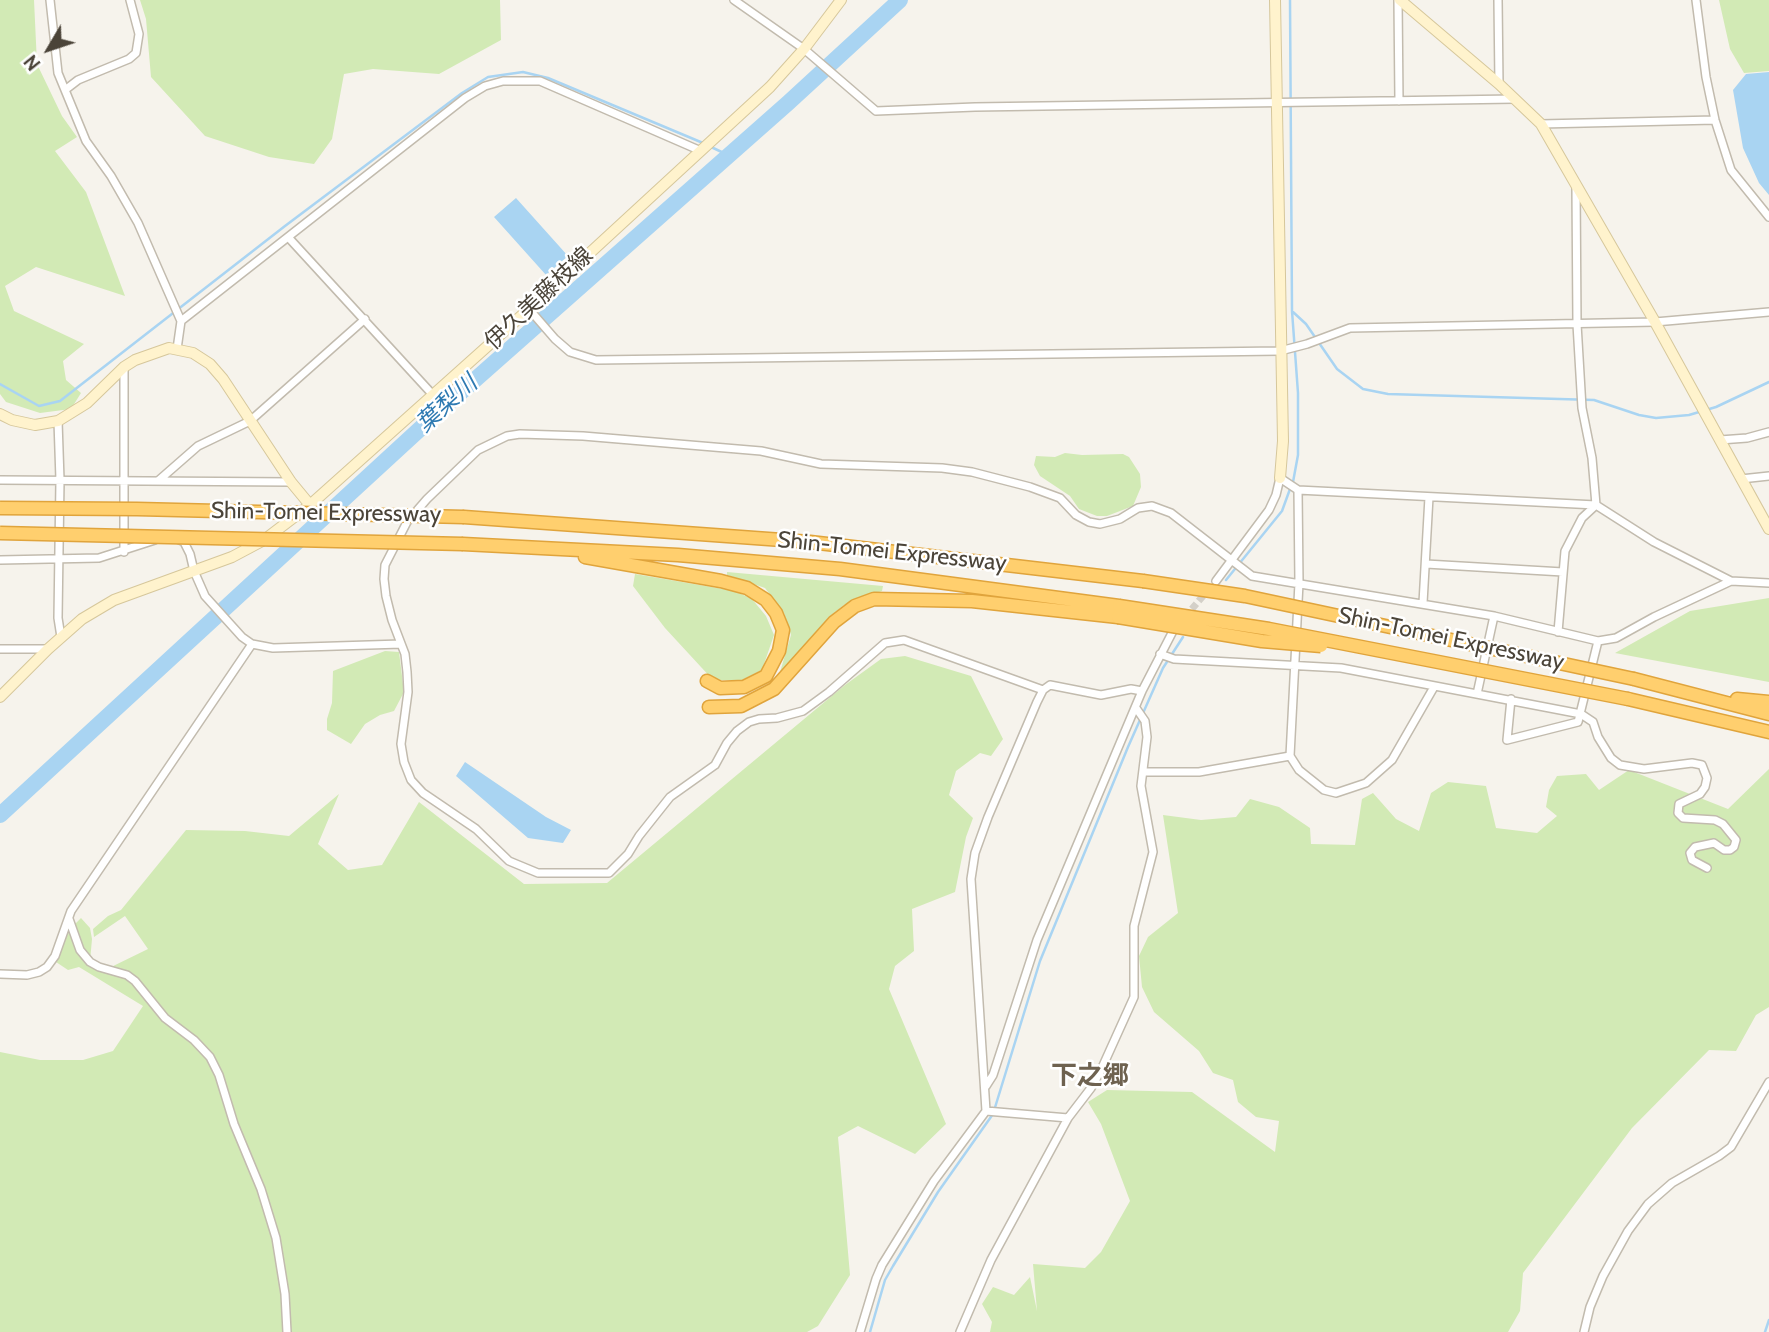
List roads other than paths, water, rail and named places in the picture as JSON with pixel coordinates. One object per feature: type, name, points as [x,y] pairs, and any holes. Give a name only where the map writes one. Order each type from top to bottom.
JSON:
[{"type":"highway","name":"Shin-Tomei Expressway","points":[[0,508],[464,516],[810,542],[1143,581],[1285,604],[1768,710]]},
{"type":"highway","name":"Shin-Tomei Expressway","points":[[0,533],[463,544],[678,555],[840,569],[1391,652],[1628,699],[1763,731]]},
{"type":"highway","points":[[540,548],[721,581],[747,588],[766,600],[776,612],[783,630],[779,651],[766,676],[744,687],[720,688],[707,681]]},
{"type":"highway","points":[[709,707],[741,706],[774,689],[834,622],[855,606],[874,599],[972,601],[1119,611]]},
{"type":"street","points":[[50,0],[58,73],[86,141],[111,176],[138,223],[181,321],[177,349]]},
{"type":"street","points":[[65,90],[78,80],[129,60],[136,53],[139,34],[130,0]]},
{"type":"street","points":[[734,0],[807,52],[876,111],[975,107],[1515,99]]},
{"type":"street","name":"伊久美藤枝線","points":[[0,697],[82,619],[114,600],[232,557],[264,540],[310,505],[807,52],[841,0]]},
{"type":"street","points":[[1216,580],[1269,510],[1280,478],[1283,441],[1275,0]]},
{"type":"street","points":[[1399,0],[1399,101]]},
{"type":"street","points":[[1399,0],[1499,84],[1541,124],[1655,322],[1769,529]]},
{"type":"street","points":[[1498,0],[1499,84]]},
{"type":"street","points":[[1696,0],[1706,77],[1715,120],[1731,170],[1769,217]]},
{"type":"street","points":[[181,321],[465,98],[485,86],[503,81],[540,81],[701,151]]},
{"type":"street","points":[[1541,124],[1715,120]]},
{"type":"street","points":[[1576,183],[1577,324],[1582,408],[1592,458],[1596,505]]},
{"type":"street","points":[[288,237],[433,394]]},
{"type":"street","points":[[528,309],[570,352],[596,359],[1280,351],[1350,328],[1655,322],[1769,313]]},
{"type":"street","points":[[158,481],[198,446],[250,421],[365,319]]},
{"type":"street","points":[[0,414],[12,420],[35,425],[58,421],[87,403],[124,367],[169,348],[193,353],[210,364],[223,379],[291,482],[310,505]]},
{"type":"street","points":[[124,367],[124,552]]},
{"type":"street","points":[[58,421],[58,618],[61,637]]},
{"type":"street","points":[[1720,440],[1747,438],[1769,432]]},
{"type":"street","points":[[1043,690],[904,640],[885,643],[803,711],[777,718],[759,719],[737,730],[726,743],[715,765],[670,797],[628,854],[610,873],[538,873],[509,861],[476,830],[423,793],[411,780],[401,744],[408,692],[405,654],[392,620],[384,579],[385,565],[407,522],[427,499],[478,450],[507,436],[520,434],[761,451],[821,464],[942,468],[972,472],[1060,498],[1076,515],[1100,524],[1121,519],[1138,508],[1152,506],[1164,509],[1252,576],[1423,603],[1598,641],[1616,638],[1731,581]]},
{"type":"street","points":[[1741,479],[1769,477]]},
{"type":"street","points":[[1280,478],[1298,490],[1596,505],[1644,536],[1731,581],[1769,583]]},
{"type":"street","points":[[0,480],[291,482]]},
{"type":"street","points":[[1298,490],[1299,583],[1290,756],[1300,770],[1324,790],[1336,793],[1366,783],[1392,760],[1434,687]]},
{"type":"street","points":[[1423,603],[1429,497]]},
{"type":"street","points":[[1558,632],[1565,551],[1583,517],[1596,505]]},
{"type":"street","points":[[0,560],[99,558],[154,540],[176,538],[184,542],[190,554],[205,596],[252,645],[273,648],[401,644]]},
{"type":"street","points":[[1426,564],[1563,572]]},
{"type":"street","points":[[1477,694],[1494,617]]},
{"type":"street","points":[[985,1086],[993,1075],[1037,940],[1142,691],[1173,631]]},
{"type":"street","points":[[1511,699],[1507,740],[1578,722],[1598,641]]},
{"type":"street","points":[[0,974],[27,975],[47,967],[55,956],[71,911],[252,645]]},
{"type":"street","points":[[0,649],[48,649]]},
{"type":"street","points":[[1160,654],[1174,659],[1341,668],[1581,713],[1593,722],[1605,747],[1620,765],[1644,769],[1692,763],[1702,765],[1707,778],[1705,787],[1700,794],[1679,804],[1678,813],[1683,818],[1715,820],[1723,824],[1736,840],[1730,850],[1724,850],[1714,843],[1695,847],[1690,853],[1692,860],[1707,868]]},
{"type":"street","points":[[860,1332],[882,1265],[934,1181],[986,1111],[971,878],[975,853],[1043,690],[1050,685],[1101,695],[1131,689],[1142,691]]},
{"type":"street","points":[[960,1332],[991,1260],[1068,1118],[1101,1070],[1134,997],[1134,926],[1153,852],[1141,786],[1146,721],[1136,708]]},
{"type":"street","points":[[1144,772],[1199,772],[1290,756]]},
{"type":"street","points":[[69,919],[80,950],[90,962],[127,975],[135,981],[165,1018],[194,1040],[210,1057],[261,1189],[276,1238],[285,1294],[287,1332]]},
{"type":"street","points":[[1584,1332],[1590,1307],[1603,1276],[1628,1231],[1648,1204],[1672,1183],[1731,1147],[1769,1082]]},
{"type":"street","points":[[986,1111],[1068,1118]]},
{"type":"water","points":[[1769,72],[1769,195],[1759,183],[1743,148],[1733,90],[1746,74]]},
{"type":"water","points":[[516,198],[568,256],[546,275],[494,217]]},
{"type":"water","points":[[465,762],[546,817],[571,830],[563,843],[528,838],[456,776]]},
{"type":"waterway","name":"葉梨川","points":[[0,815],[434,416],[788,103],[900,0]]},
{"type":"waterway","points":[[1290,0],[1292,311],[1298,393],[1298,455],[1293,482]]},
{"type":"waterway","points":[[0,384],[39,406],[60,401],[285,226],[462,93],[488,77],[523,72],[548,78],[703,143]]},
{"type":"waterway","points":[[709,146],[728,155]]},
{"type":"waterway","points":[[1293,312],[1306,324],[1337,369],[1363,389],[1388,394],[1594,400],[1656,418],[1689,415],[1716,407],[1769,382]]},
{"type":"waterway","points":[[1226,580],[1282,511],[1290,489]]},
{"type":"waterway","points":[[870,1332],[885,1280],[938,1192],[993,1114],[1040,961],[1128,747],[1163,668],[1183,637]]},
{"type":"waterway","points":[[1765,1332],[1769,1320]]},
{"type":"tunnel","points":[[1185,617],[1209,589]]},
{"type":"district","name":"下之郷","points":[[1090,1076]]}]
